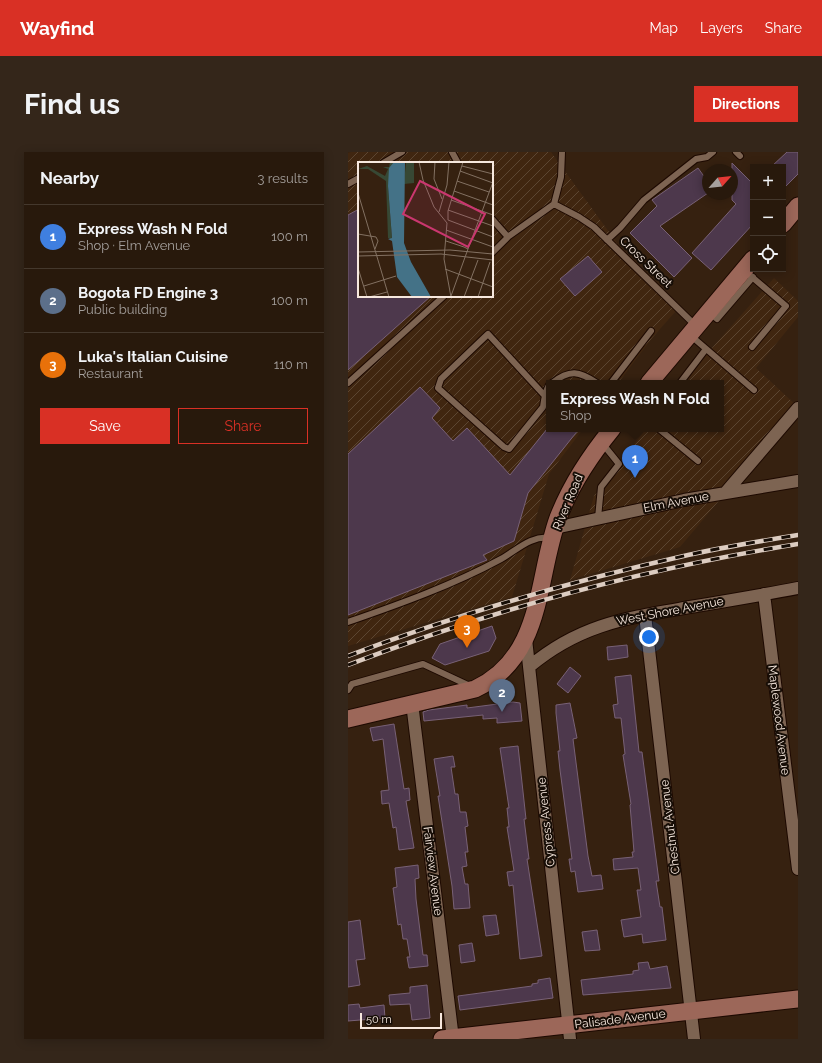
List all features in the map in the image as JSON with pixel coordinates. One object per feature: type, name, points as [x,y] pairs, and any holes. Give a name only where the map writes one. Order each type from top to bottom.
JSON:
[{"type":"main road","points":[[786,220],[798,206]]},
{"type":"main road","points":[[651,380],[708,312],[750,269]]},
{"type":"main road","name":"River Road","points":[[536,607],[554,533],[569,492],[582,469],[609,432]]},
{"type":"main road","name":"Cypress Avenue","points":[[526,639],[536,607]]},
{"type":"main road","points":[[348,719],[475,689],[490,681],[504,670],[515,658],[526,639]]},
{"type":"main road","name":"Palisade Avenue","points":[[449,1038],[569,1032],[691,1011],[798,998]]},
{"type":"street","points":[[726,492],[798,408]]},
{"type":"street","name":"Elm Avenue","points":[[554,533],[598,518],[726,492],[798,481]]},
{"type":"street","name":"West Shore Avenue","points":[[529,667],[548,652],[590,629],[621,619],[798,588]]},
{"type":"street","name":"Maplewood Avenue","points":[[764,594],[798,869]]},
{"type":"street","name":"Chestnut Avenue","points":[[645,615],[694,1039]]},
{"type":"street","name":"Cypress Avenue","points":[[526,639],[569,1032]]},
{"type":"street","name":"Fairview Avenue","points":[[412,703],[449,1038]]},
{"type":"lane","points":[[386,162],[402,152]]},
{"type":"lane","points":[[452,152],[457,162]]},
{"type":"lane","points":[[493,252],[508,237],[554,204],[561,177],[562,152]]},
{"type":"lane","points":[[607,240],[620,228],[644,200],[696,159],[707,157],[714,152]]},
{"type":"lane","points":[[348,184],[358,179]]},
{"type":"lane","name":"Cross Street","points":[[554,204],[579,217],[607,240],[693,330],[706,349],[754,390]]},
{"type":"lane","points":[[493,220],[508,237]]},
{"type":"lane","points":[[752,347],[786,306],[753,272]]},
{"type":"lane","points":[[348,383],[443,297]]},
{"type":"lane","points":[[613,380],[651,331]]},
{"type":"lane","points":[[488,334],[545,396],[542,407],[509,449],[504,447],[438,388],[441,379],[488,334]]},
{"type":"lane","points":[[682,380],[706,349]]},
{"type":"lane","points":[[557,380],[568,373],[576,372],[591,380]]},
{"type":"lane","points":[[663,432],[698,461]]},
{"type":"lane","points":[[598,518],[601,487],[619,464],[601,442]]},
{"type":"lane","points":[[348,622],[461,578],[502,558],[534,539],[554,533]]},
{"type":"lane","points":[[348,690],[352,684],[423,664],[475,689]]},
{"type":"shaded area","points":[[551,152],[646,283],[676,311],[652,338],[620,380],[546,380],[546,432],[581,432],[549,474],[512,597],[348,646],[348,153]]},
{"type":"shaded area","points":[[774,278],[798,301],[798,317],[756,368],[798,407],[680,547],[570,580],[594,496],[644,432],[724,432],[724,380],[684,380]]},
{"type":"building","points":[[787,152],[798,152],[798,174],[786,186],[786,164],[774,164]]},
{"type":"building","points":[[698,168],[702,174],[702,197],[660,226],[692,258],[674,277],[630,233],[657,206],[652,200]]},
{"type":"building","points":[[738,169],[750,181],[750,227],[711,270],[692,253],[736,204],[732,200],[738,200]]},
{"type":"building","points":[[358,210],[358,297],[430,297],[348,370],[348,215]]},
{"type":"building","points":[[588,256],[602,272],[575,296],[560,279]]},
{"type":"building","points":[[420,387],[440,408],[432,418],[453,441],[467,428],[510,475],[546,430],[546,432],[577,432],[528,493],[514,541],[483,555],[487,560],[348,615],[348,454]]},
{"type":"building","points":[[492,626],[496,638],[489,651],[445,665],[432,658],[440,644]]},
{"type":"building","points":[[627,645],[628,657],[608,660],[607,647]]},
{"type":"building","points":[[570,667],[581,676],[568,693],[557,684]]},
{"type":"building","points":[[631,675],[639,752],[642,752],[659,881],[656,881],[660,907],[662,907],[666,940],[643,943],[642,934],[624,937],[621,920],[641,917],[637,890],[641,890],[638,868],[614,870],[613,859],[633,857],[632,852],[634,852],[631,804],[623,755],[625,754],[621,718],[615,718],[613,705],[618,704],[615,677]]},
{"type":"building","points":[[513,702],[520,703],[522,721],[497,723],[497,718],[483,719],[483,715],[424,721],[423,712],[429,710],[467,705],[467,708]]},
{"type":"building","points":[[570,703],[577,738],[573,739],[588,856],[592,876],[601,875],[603,889],[578,892],[575,871],[571,872],[569,859],[572,859],[560,770],[558,751],[560,751],[556,713],[556,705]]},
{"type":"building","points":[[394,724],[404,789],[409,788],[410,800],[406,801],[414,848],[399,850],[396,827],[393,828],[389,803],[382,804],[381,791],[389,790],[383,739],[373,741],[370,728]]},
{"type":"building","points":[[518,746],[526,819],[524,819],[529,859],[527,859],[542,956],[520,959],[513,885],[509,886],[507,872],[514,871],[507,827],[509,827],[507,808],[509,808],[500,748]]},
{"type":"building","points":[[453,756],[455,767],[451,767],[455,794],[458,794],[460,812],[466,812],[468,826],[465,827],[468,852],[465,852],[467,866],[462,867],[465,884],[468,884],[470,908],[454,909],[434,759]]},
{"type":"building","points":[[418,865],[419,878],[415,879],[416,899],[423,955],[427,955],[428,966],[409,968],[407,957],[410,957],[407,939],[403,939],[401,924],[398,925],[393,888],[397,887],[395,868]]},
{"type":"building","points":[[496,915],[499,934],[486,936],[483,916]]},
{"type":"building","points":[[360,920],[365,959],[356,960],[360,985],[348,987],[348,922]]},
{"type":"building","points":[[597,930],[600,950],[585,951],[582,932]]},
{"type":"building","points":[[472,943],[475,961],[461,963],[459,945]]},
{"type":"building","points":[[648,962],[650,969],[667,966],[671,988],[583,995],[581,980],[633,974],[633,971],[639,970],[638,963]]},
{"type":"building","points":[[550,978],[553,998],[460,1010],[458,996],[532,986],[532,984],[538,983],[538,980]]},
{"type":"building","points":[[427,985],[430,1018],[412,1020],[410,1004],[390,1005],[389,995],[410,993],[410,987]]},
{"type":"building","points":[[359,1004],[360,1008],[384,1005],[385,1018],[348,1021],[348,1005]]},
{"type":"railway","points":[[348,656],[473,612],[558,587],[688,555],[798,535]]},
{"type":"railway","points":[[348,665],[458,626],[570,593],[683,566],[798,544]]},
{"type":"place","name":"Express Wash N Fold","points":[[635,478]]},
{"type":"place","name":"Luka's Italian Cuisine","points":[[467,648]]},
{"type":"place","name":"Bogota FD Engine 3","points":[[502,712]]}]
